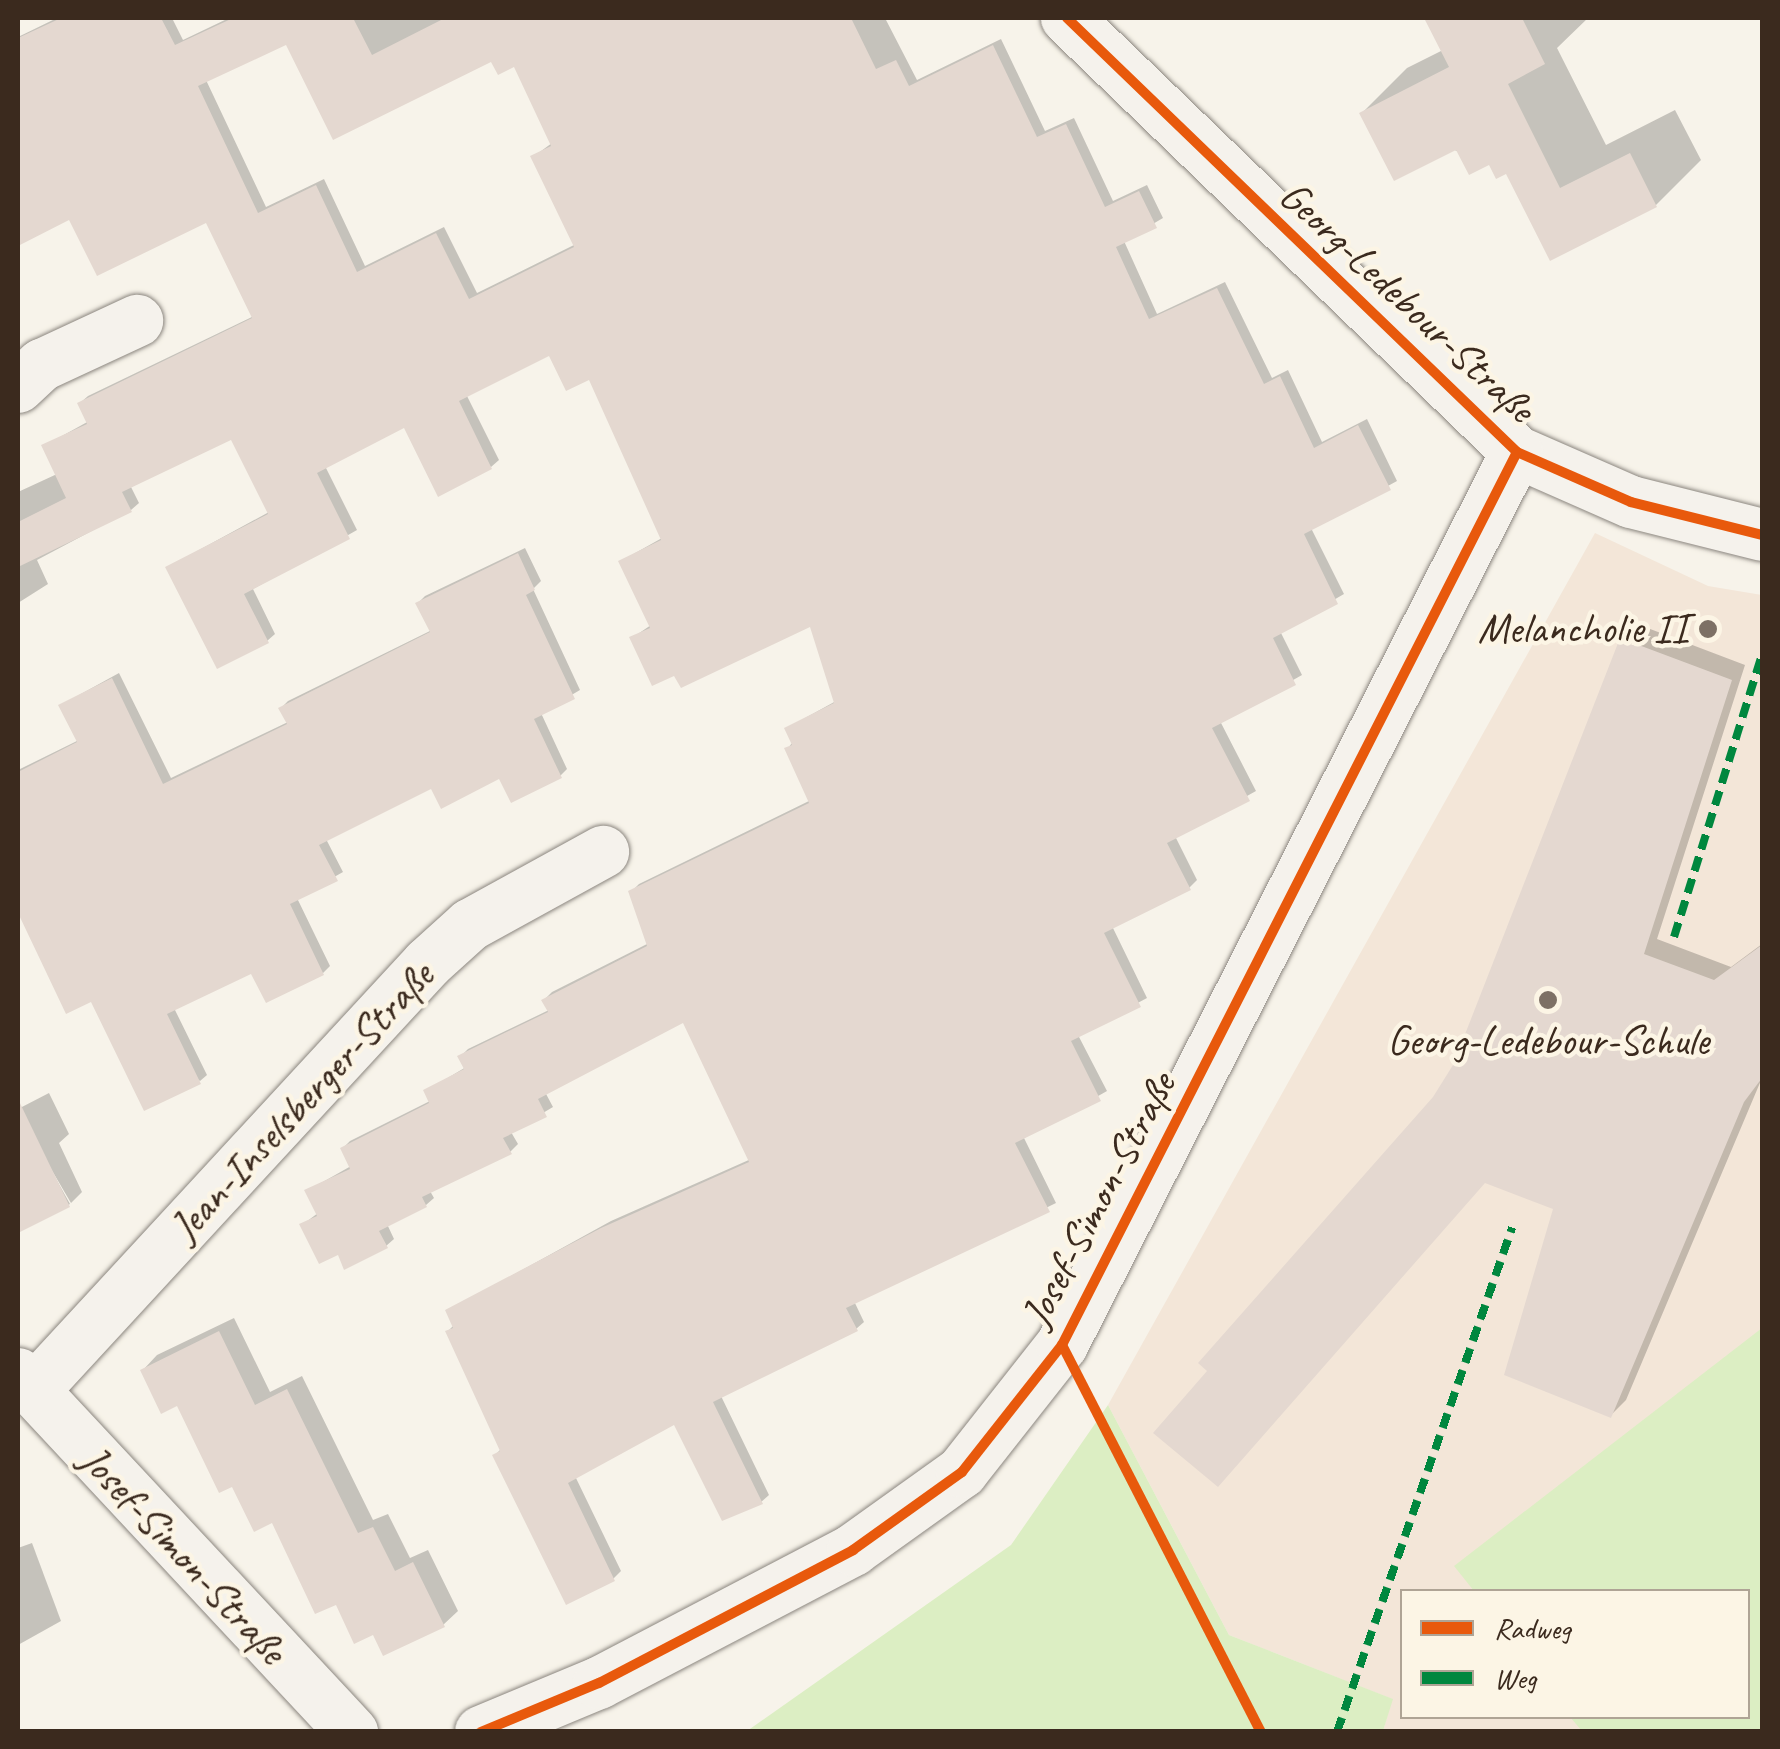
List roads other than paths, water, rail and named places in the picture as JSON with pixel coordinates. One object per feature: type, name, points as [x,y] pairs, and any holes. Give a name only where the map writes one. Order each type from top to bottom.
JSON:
[{"type":"street","name":"Georg-Ledebour-Straße","points":[[1067,18],[1517,452],[1631,502],[1762,535]]},
{"type":"street","points":[[18,387],[42,365],[137,321]]},
{"type":"street","name":"Josef-Simon-Straße","points":[[482,1732],[599,1683],[853,1550],[962,1472],[1062,1345],[1517,452]]},
{"type":"street","name":"Jean-Inselsberger-Straße","points":[[25,1383],[428,963],[470,925],[603,852]]},
{"type":"street","name":"Josef-Simon-Straße","points":[[25,1383],[352,1732]]},
{"type":"place","name":"Melancholie II","points":[[1708,629]]},
{"type":"place","name":"Georg-Ledebour-Schule","points":[[1548,1000]]}]
